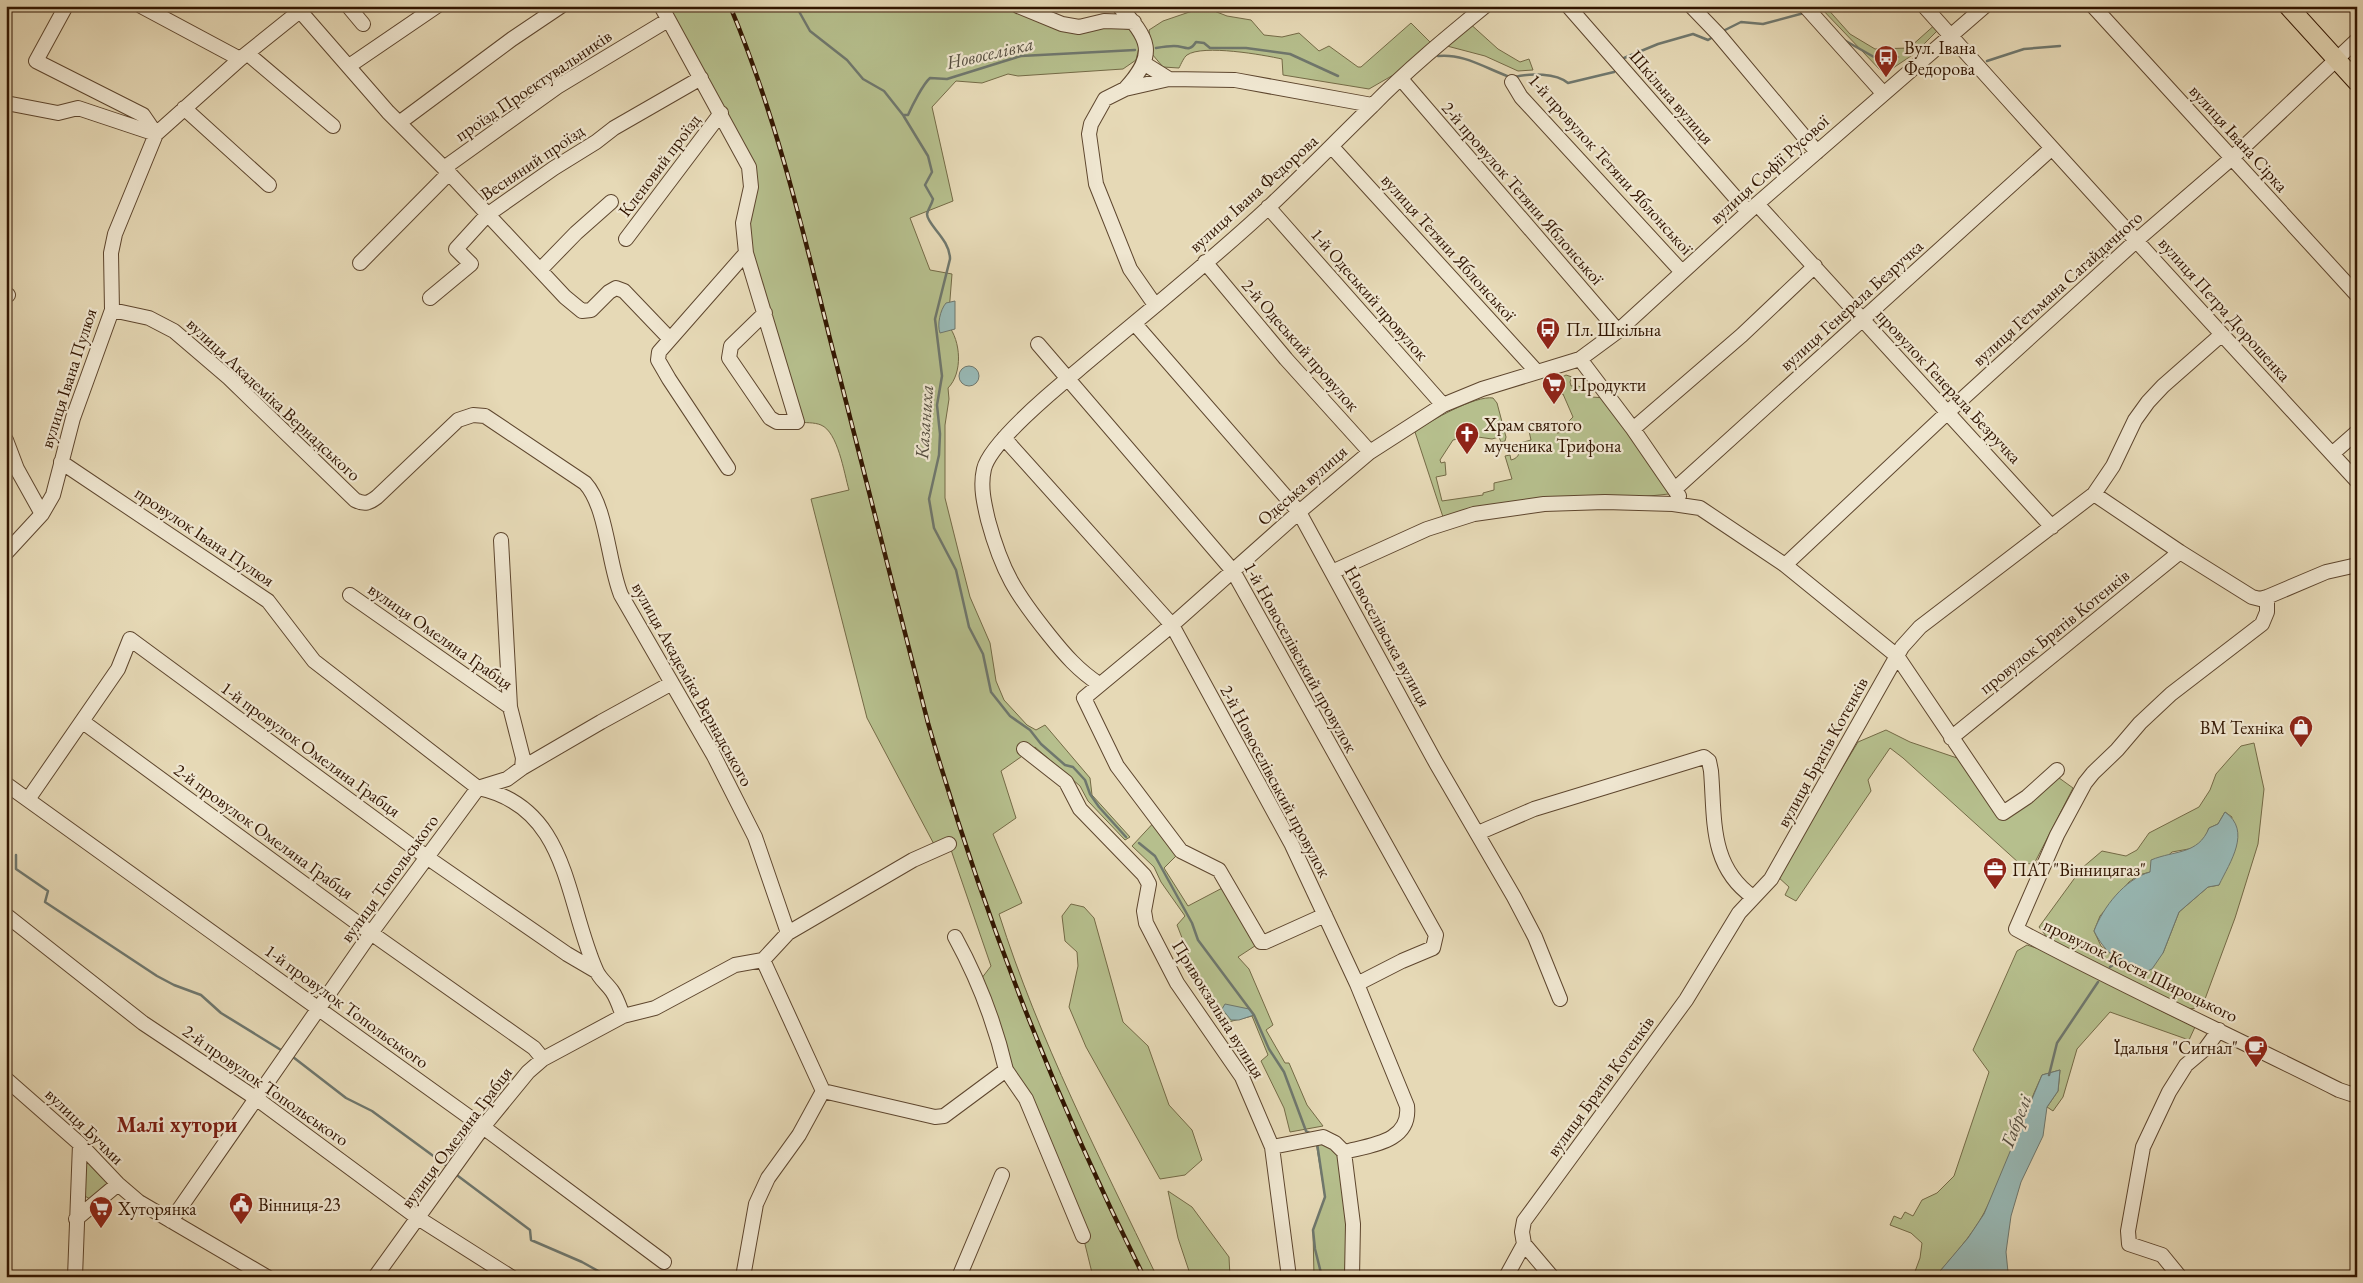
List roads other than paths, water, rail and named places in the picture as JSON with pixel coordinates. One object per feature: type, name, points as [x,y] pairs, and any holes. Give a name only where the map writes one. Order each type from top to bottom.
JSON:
[{"type":"main road","points":[[2288,6],[2357,82]]},
{"type":"street","points":[[66,6],[36,61],[143,115],[156,134]]},
{"type":"street","points":[[141,6],[244,56],[333,126]]},
{"type":"street","points":[[348,6],[363,24]]},
{"type":"street","points":[[348,66],[437,6]]},
{"type":"street","points":[[399,124],[512,39],[561,6]]},
{"type":"street","points":[[661,6],[747,162],[751,187],[743,223],[746,253],[765,313],[797,422],[777,422],[770,418],[729,358],[731,346],[765,313]]},
{"type":"street","points":[[1018,6],[1062,24],[1079,27],[1104,21],[1134,22]]},
{"type":"street","points":[[1119,6],[1134,22],[1144,40],[1145,64],[1140,73],[1125,89]]},
{"type":"street","name":"вулиця Івана Федорова","points":[[1100,684],[1075,667],[1027,608],[1012,586],[999,555],[986,511],[982,486],[984,467],[993,450],[1067,379],[1135,324],[1268,207],[1332,147],[1372,105],[1435,47],[1485,6]]},
{"type":"street","name":"Шкільна вулиця","points":[[1568,6],[1753,208]]},
{"type":"street","points":[[1691,6],[1718,34],[1817,152]]},
{"type":"street","points":[[1805,6],[1883,93]]},
{"type":"street","name":"вулиця Петра Дорошенка","points":[[1924,6],[2221,335],[2357,482]]},
{"type":"street","name":"вулиця Софії Русової","points":[[1580,359],[1618,331],[1753,208],[1984,6]]},
{"type":"street","name":"вулиця Івана Сірка","points":[[2093,6],[2357,295]]},
{"type":"street","points":[[303,9],[348,66],[399,124],[447,170],[565,297],[582,311],[591,310],[609,292],[616,288],[624,291],[669,338]]},
{"type":"street","name":"вулиця Івана Пулюя","points":[[6,553],[42,514],[53,495],[73,418],[112,310],[111,253],[115,234],[156,134],[244,56],[303,9]]},
{"type":"street","name":"проїзд Проектувальників","points":[[360,263],[447,170],[557,87],[668,20]]},
{"type":"street","name":"вулиця Гетьмана Сагайдачного","points":[[1785,565],[1949,411],[2137,240],[2232,158],[2357,40]]},
{"type":"street","points":[[1145,64],[1170,79]]},
{"type":"street","name":"Весняний проїзд","points":[[430,298],[471,264],[456,249],[487,215],[614,128],[701,78]]},
{"type":"street","points":[[1155,305],[1127,262],[1096,184],[1089,134],[1091,124],[1105,99],[1125,89],[1170,79],[1235,80],[1372,105]]},
{"type":"street","name":"2-й провулок Тетяни Яблонської","points":[[1401,79],[1618,331]]},
{"type":"street","name":"1-й провулок Тетяни Яблонської","points":[[1512,82],[1521,97],[1682,272]]},
{"type":"street","points":[[6,103],[58,113],[78,108],[156,134]]},
{"type":"street","points":[[184,108],[269,185]]},
{"type":"street","name":"Кленовий проїзд","points":[[626,239],[721,114]]},
{"type":"street","name":"вулиця Тетяни Яблонської","points":[[1332,147],[1537,372]]},
{"type":"street","name":"вулиця Генерала Безручка","points":[[1675,489],[2052,148]]},
{"type":"street","points":[[540,270],[576,233],[611,202]]},
{"type":"street","name":"1-й Одеський провулок","points":[[1268,207],[1443,406]]},
{"type":"street","name":"провулок Генерала Безручка","points":[[1753,208],[1815,266],[1862,320],[1949,411],[2052,527]]},
{"type":"street","points":[[728,468],[658,360],[659,352],[669,338],[746,253]]},
{"type":"street","name":"2-й Одеський провулок","points":[[1205,262],[1286,359],[1370,452]]},
{"type":"street","points":[[1633,429],[1742,335],[1815,266]]},
{"type":"street","name":"вулиця Академіка Вернадського","points":[[112,310],[149,318],[174,331],[229,378],[355,500],[362,503],[371,502],[377,497],[458,420],[473,415],[485,416],[590,488],[598,506],[613,576],[621,596],[714,756],[755,837],[788,933]]},
{"type":"street","name":"Новоселівська вулиця","points":[[1135,324],[1299,512],[1436,763],[1478,833],[1534,937],[1560,999]]},
{"type":"street","name":"вулиця Братів Котенків","points":[[1506,1277],[1524,1244],[1522,1232],[1524,1221],[1686,1000],[1739,913],[1771,879],[1880,690],[1896,656],[1920,627],[2094,494],[2113,466],[2135,420],[2148,402],[2163,386],[2221,335]]},
{"type":"street","name":"1-й Новоселівський провулок","points":[[1038,344],[1233,571],[1436,935],[1433,948],[1402,961],[1357,984]]},
{"type":"street","points":[[1580,359],[1633,429],[1686,506]]},
{"type":"street","name":"Одеська вулиця","points":[[1325,915],[1261,942],[1219,870],[1181,851],[1118,766],[1084,698],[1172,626],[1299,512],[1370,452],[1443,406],[1482,389],[1580,359]]},
{"type":"street","points":[[2332,454],[2357,432]]},
{"type":"street","name":"2-й Новоселівський провулок","points":[[1004,438],[1172,626],[1292,845],[1357,984],[1407,1106],[1408,1118],[1402,1131],[1388,1140],[1344,1152]]},
{"type":"street","points":[[6,440],[16,469],[42,514]]},
{"type":"street","name":"провулок Івана Пулюя","points":[[61,462],[268,601],[314,661],[478,788]]},
{"type":"street","points":[[2094,494],[2180,552],[2252,597],[2260,599],[2267,597],[2326,572],[2357,565]]},
{"type":"street","points":[[1332,572],[1427,529],[1474,514],[1544,504],[1605,502],[1700,508],[1785,565],[1896,656],[2003,813],[2027,797],[2058,770]]},
{"type":"street","points":[[501,540],[510,707],[523,758],[522,768]]},
{"type":"street","name":"провулок Братів Котенків","points":[[1951,738],[2180,552]]},
{"type":"street","name":"вулиця Омеляна Грабця","points":[[350,595],[510,707]]},
{"type":"street","name":"провулок Костя Широцького","points":[[2267,597],[2267,612],[2262,624],[2171,694],[2140,723],[2085,783],[2057,835],[2016,929],[2107,978],[2219,1030],[2340,1090],[2357,1096]]},
{"type":"street","name":"1-й провулок Омеляна Грабця","points":[[83,722],[118,669],[130,639],[428,858],[567,954],[596,971]]},
{"type":"street","points":[[478,788],[507,779],[522,768],[601,722],[672,683]]},
{"type":"street","points":[[29,798],[83,722]]},
{"type":"street","name":"2-й провулок Омеляна Грабця","points":[[83,722],[371,933],[534,1048],[543,1059]]},
{"type":"street","name":"Привокзальна вулиця","points":[[1024,749],[1066,782],[1080,810],[1144,875],[1149,884],[1144,911],[1146,923],[1177,983],[1242,1077],[1272,1147],[1289,1277]]},
{"type":"street","points":[[1478,833],[1534,809],[1704,757],[1709,761],[1711,771],[1717,844],[1724,867],[1733,879],[1753,897]]},
{"type":"street","name":"1-й провулок Топольського","points":[[6,784],[29,798],[483,1127],[664,1262]]},
{"type":"street","points":[[478,788],[498,792],[519,804],[542,827],[560,857],[596,971],[613,993],[623,1016]]},
{"type":"street","name":"вулиця Топольського","points":[[171,1221],[371,933],[478,788]]},
{"type":"street","points":[[823,1091],[763,960],[788,933],[914,860],[949,844]]},
{"type":"street","name":"2-й провулок Топольського","points":[[6,915],[143,1023],[257,1099],[418,1218],[511,1277]]},
{"type":"street","points":[[955,937],[973,970],[992,1020],[1006,1070],[1026,1099],[1083,1236]]},
{"type":"street","name":"вулиця Омеляна Грабця","points":[[375,1277],[483,1127],[528,1072],[543,1059],[623,1016],[655,1008],[735,965],[763,960]]},
{"type":"street","points":[[2180,1277],[2162,1255],[2136,1248],[2130,1244],[2128,1237],[2135,1187],[2143,1147],[2169,1092],[2186,1065],[2206,1048],[2219,1030]]},
{"type":"street","points":[[823,1091],[935,1117],[944,1116],[1006,1070]]},
{"type":"street","name":"вулиця Бучми","points":[[6,1079],[80,1144],[118,1184],[139,1202],[267,1277]]},
{"type":"street","points":[[743,1277],[756,1204],[768,1178],[799,1135],[823,1091]]},
{"type":"street","points":[[1272,1147],[1323,1137],[1335,1143],[1344,1152],[1353,1224],[1352,1277]]},
{"type":"street","points":[[75,1277],[80,1144]]},
{"type":"street","points":[[959,1277],[1002,1175]]},
{"type":"street","points":[[76,1219],[118,1184]]},
{"type":"street","points":[[1524,1244],[1552,1277]]},
{"type":"water","points":[[955,301],[955,329],[940,333],[939,322],[942,310],[946,303]]},
{"type":"water","points":[[969,366],[976,369],[979,376],[976,383],[969,386],[962,383],[959,376],[962,369]]},
{"type":"water","points":[[2225,812],[2233,820],[2237,828],[2238,837],[2233,857],[2219,885],[2208,887],[2179,912],[2163,953],[2152,969],[2143,973],[2108,952],[2094,931],[2103,913],[2116,895],[2132,881],[2150,872],[2151,860],[2185,850],[2199,843],[2209,828],[2218,824]]},
{"type":"water","points":[[1225,1004],[1249,1009],[1254,1015],[1239,1020],[1231,1020],[1222,1009]]},
{"type":"water","points":[[2060,1070],[2058,1091],[2047,1107],[2043,1136],[2021,1182],[2011,1216],[2006,1252],[2008,1272],[2011,1277],[1935,1277],[1968,1238],[1984,1214],[2042,1075]]},
{"type":"waterway","name":"Казаниха","points":[[796,6],[810,31],[847,60],[863,79],[884,91],[903,115],[928,156],[932,172],[925,185],[933,199],[927,214],[943,239],[950,259],[935,319],[942,376],[937,405],[940,434],[939,455],[929,499],[934,528],[956,570],[969,627],[983,654],[991,692],[1010,716],[1030,730],[1041,744],[1065,765],[1073,767],[1085,780],[1090,794],[1099,807],[1126,837]]},
{"type":"waterway","name":"Новоселівка","points":[[1723,31],[1741,22],[1763,24],[1804,13]]},
{"type":"waterway","name":"Новоселівка","points":[[1624,58],[1658,44],[1693,34],[1708,40],[1713,37]]},
{"type":"waterway","name":"Новоселівка","points":[[1844,40],[1874,57],[1898,57]]},
{"type":"waterway","name":"Новоселівка","points":[[1156,48],[1167,46],[1189,48],[1196,42],[1204,43],[1210,48],[1246,48],[1290,54],[1338,76]]},
{"type":"waterway","points":[[1987,61],[2024,49],[2060,46]]},
{"type":"waterway","name":"Новоселівка","points":[[903,115],[908,115],[921,90],[930,78],[947,79],[1021,56],[1135,50]]},
{"type":"waterway","name":"Новоселівка","points":[[1438,56],[1466,59],[1510,77]]},
{"type":"waterway","name":"Новоселівка","points":[[1515,77],[1543,75],[1557,77],[1568,83],[1614,72]]},
{"type":"waterway","points":[[1139,843],[1155,856],[1192,923],[1198,940],[1254,1015],[1269,1049],[1284,1072],[1306,1131],[1310,1133]]},
{"type":"waterway","points":[[16,855],[16,869],[48,891],[45,902],[157,976],[174,985],[201,995],[221,1013],[281,1050]]},
{"type":"waterway","name":"Габрелі","points":[[2110,967],[2121,959]]},
{"type":"waterway","name":"Габрелі","points":[[2049,1075],[2057,1043],[2098,982]]},
{"type":"waterway","points":[[293,1057],[346,1098],[372,1111],[447,1166]]},
{"type":"waterway","name":"Казаниха","points":[[1317,1143],[1325,1197],[1313,1230],[1315,1249],[1322,1277]]},
{"type":"waterway","points":[[458,1176],[530,1230],[531,1240],[582,1262],[609,1277]]},
{"type":"railway","points":[[730,6],[761,87],[786,170],[928,723],[972,865],[1023,1005],[1051,1074],[1111,1210],[1144,1277]]},
{"type":"place","name":"Вул. Івана Федорова","points":[[1886,78]]},
{"type":"place","name":"Пл. Шкільна","points":[[1548,350]]},
{"type":"place","name":"Продукти","points":[[1554,405]]},
{"type":"place","name":"Храм святого мученика Трифона","points":[[1467,455]]},
{"type":"place","name":"ВМ Техніка","points":[[2301,748]]},
{"type":"place","name":"ПАТ \"Вінницягаз\"","points":[[1995,890]]},
{"type":"place","name":"Їдальня \"Сигнал\"","points":[[2256,1068]]},
{"type":"place","name":"Вінниця-23","points":[[241,1225]]},
{"type":"place","name":"Хуторянка","points":[[101,1229]]},
{"type":"district","name":"Малі хутори","points":[[177,1124]]}]
